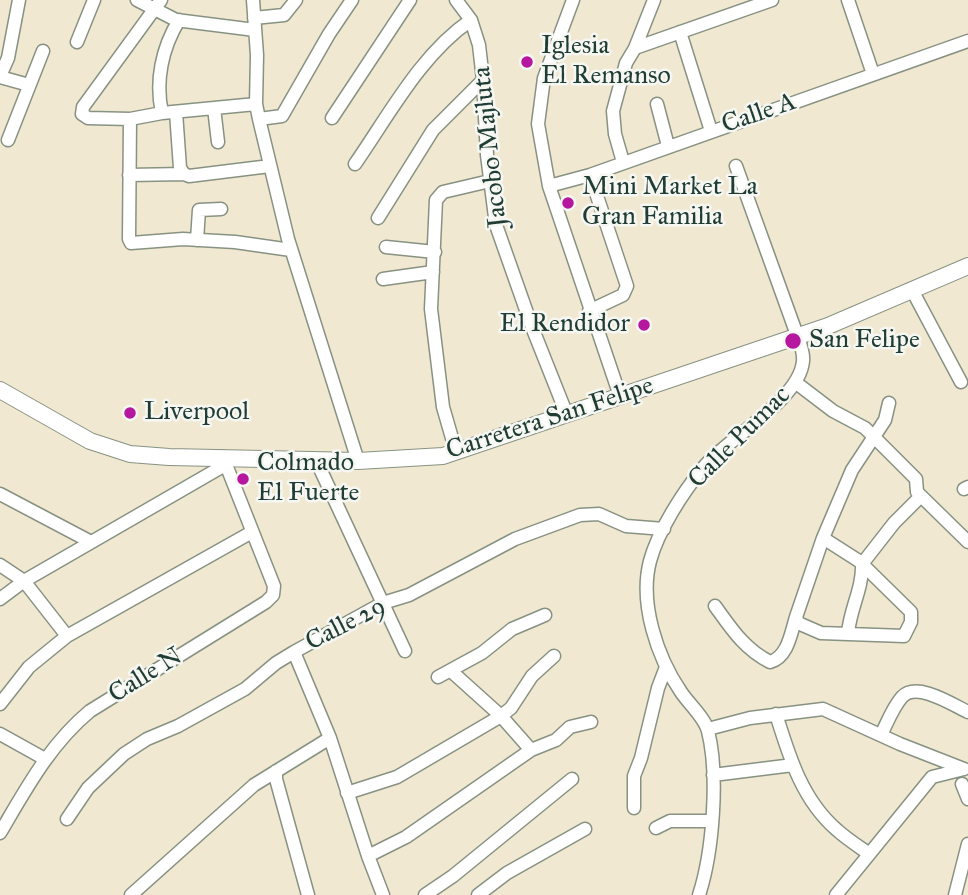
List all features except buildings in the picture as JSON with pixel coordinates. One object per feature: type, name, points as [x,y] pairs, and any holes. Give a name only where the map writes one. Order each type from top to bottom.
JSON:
[{"type":"main road","name":"Carretera San Felipe","points":[[0,390],[90,441],[130,454],[224,461],[427,458],[456,452],[828,326],[968,266]]},
{"type":"street","points":[[19,0],[8,58],[0,76],[29,85]]},
{"type":"street","points":[[76,42],[94,0]]},
{"type":"street","points":[[137,0],[157,5],[179,20],[255,24],[284,15],[296,0]]},
{"type":"street","points":[[253,0],[256,104],[259,120],[291,250],[358,461]]},
{"type":"street","points":[[259,120],[282,116],[329,34],[352,0]]},
{"type":"street","points":[[332,118],[410,0]]},
{"type":"street","name":"Jacobo Majluta","points":[[456,0],[471,20],[479,45],[496,225],[567,415]]},
{"type":"street","points":[[573,0],[544,78],[538,124],[549,186],[569,240],[589,311],[620,396]]},
{"type":"street","points":[[623,162],[615,134],[613,111],[626,63],[635,48],[654,0]]},
{"type":"street","points":[[635,48],[772,0]]},
{"type":"street","points":[[848,0],[873,74]]},
{"type":"street","points":[[157,5],[82,107],[82,114],[88,118],[130,119],[256,104]]},
{"type":"street","points":[[179,20],[168,38],[160,72],[180,168],[184,174]]},
{"type":"street","points":[[355,164],[424,65],[471,20]]},
{"type":"street","points":[[680,32],[711,131]]},
{"type":"street","name":"Calle A","points":[[549,186],[590,175],[968,41]]},
{"type":"street","points":[[8,139],[43,51]]},
{"type":"street","points":[[378,218],[433,130],[484,80]]},
{"type":"street","points":[[657,104],[668,146]]},
{"type":"street","points":[[214,108],[218,142]]},
{"type":"street","points":[[130,119],[131,243],[197,240],[291,250]]},
{"type":"street","points":[[129,175],[189,176],[270,166]]},
{"type":"street","name":"Calle Pumac","points":[[699,895],[708,863],[711,821],[713,775],[708,729],[666,667],[650,615],[646,579],[651,558],[664,529],[704,467],[762,417],[794,382],[803,364],[797,335],[736,166]]},
{"type":"street","points":[[589,311],[623,295],[627,286],[590,175]]},
{"type":"street","points":[[456,452],[442,395],[431,309],[436,200],[443,192],[490,181]]},
{"type":"street","points":[[197,240],[199,210],[221,209]]},
{"type":"street","points":[[386,247],[435,252]]},
{"type":"street","points":[[383,279],[433,272]]},
{"type":"street","points":[[912,290],[961,382]]},
{"type":"street","points":[[794,382],[833,411],[865,428],[916,479],[917,492],[968,542]]},
{"type":"street","points":[[715,606],[741,642],[756,655],[770,662],[784,652],[823,538],[852,470],[885,421],[889,403]]},
{"type":"street","points":[[316,460],[405,651]]},
{"type":"street","points":[[0,600],[24,581],[224,461]]},
{"type":"street","name":"Calle N","points":[[0,833],[45,759],[62,737],[90,711],[271,598],[274,586],[224,461]]},
{"type":"street","points":[[0,494],[91,542]]},
{"type":"street","points":[[848,634],[849,616],[862,576],[862,564],[894,523],[921,496]]},
{"type":"street","name":"Calle 29","points":[[66,819],[88,788],[124,754],[147,739],[178,726],[245,688],[275,663],[383,603],[409,594],[515,539],[580,515],[599,514],[626,526],[664,529]]},
{"type":"street","points":[[0,704],[29,667],[67,636],[252,532]]},
{"type":"street","points":[[796,617],[798,623],[821,633],[904,636],[911,622],[911,612],[862,564],[823,538]]},
{"type":"street","points":[[0,565],[24,581],[67,636]]},
{"type":"street","points":[[438,677],[482,653],[512,629],[545,615]]},
{"type":"street","points":[[293,652],[330,738],[383,895]]},
{"type":"street","points":[[347,793],[397,777],[501,716],[511,708],[532,676],[554,656]]},
{"type":"street","points":[[634,808],[635,776],[657,688],[666,667]]},
{"type":"street","points":[[451,671],[501,716],[531,750]]},
{"type":"street","points":[[881,735],[901,698],[908,692],[922,691],[968,712]]},
{"type":"street","points":[[708,729],[750,718],[823,709],[966,769]]},
{"type":"street","points":[[776,714],[805,792],[835,829],[868,853]]},
{"type":"street","points":[[368,856],[406,837],[531,750],[556,740],[570,727],[591,722]]},
{"type":"street","points":[[0,734],[45,759]]},
{"type":"street","points":[[131,895],[254,785],[330,738]]},
{"type":"street","points":[[713,775],[793,765]]},
{"type":"street","points":[[836,895],[932,777],[966,769]]},
{"type":"street","points":[[276,771],[308,895]]},
{"type":"street","points":[[425,895],[453,876],[572,779]]},
{"type":"street","points":[[962,784],[968,799]]},
{"type":"street","points":[[656,828],[670,821],[711,821]]},
{"type":"street","points":[[478,895],[538,854],[585,829]]},
{"type":"street","points":[[955,895],[968,844]]},
{"type":"place","name":"Iglesia El Remanso","points":[[527,62]]},
{"type":"place","name":"Mini Market La Gran Familia","points":[[568,203]]},
{"type":"place","name":"El Rendidor","points":[[644,325]]},
{"type":"place","name":"San Felipe","points":[[793,341]]},
{"type":"place","name":"Liverpool","points":[[130,413]]},
{"type":"place","name":"Colmado El Fuerte","points":[[243,479]]}]
